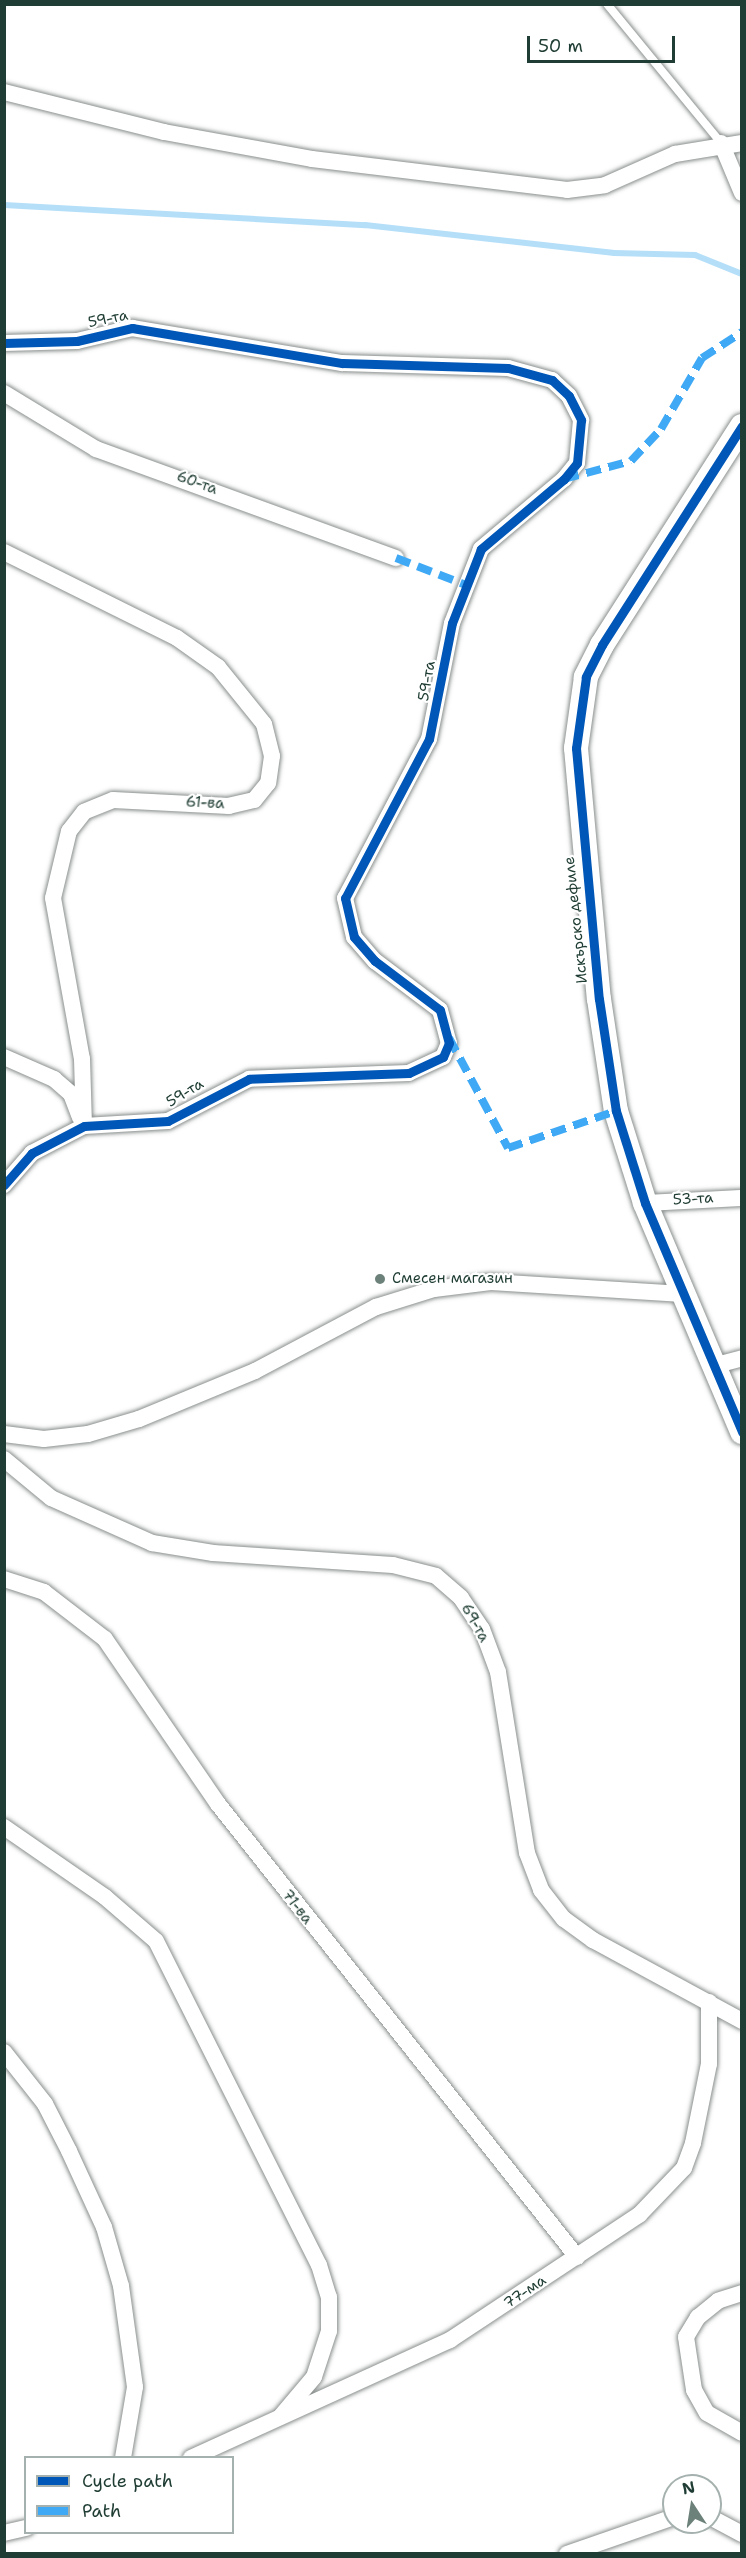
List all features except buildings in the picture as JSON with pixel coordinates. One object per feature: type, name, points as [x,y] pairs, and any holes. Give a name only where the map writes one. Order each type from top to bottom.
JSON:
[{"type":"main road","name":"Искърско дефиле","points":[[741,426],[602,645],[586,677],[578,713],[582,826],[606,1056],[645,1203],[741,1432]]},
{"type":"street","points":[[4,92],[164,132],[300,157],[567,190],[605,185],[675,154],[721,143],[741,143]]},
{"type":"street","points":[[721,143],[741,193]]},
{"type":"street","name":"59-та","points":[[4,343],[77,341],[132,328],[342,363],[508,368],[552,380],[581,420],[577,462],[564,479],[481,549],[452,623],[429,739],[345,898],[354,937],[375,961],[440,1010],[449,1042],[443,1057],[409,1073],[249,1079],[168,1121],[84,1126],[32,1153],[4,1185]]},
{"type":"street","name":"60-та","points":[[4,393],[96,448],[396,558]]},
{"type":"street","name":"61-ва","points":[[4,552],[177,638],[218,667],[264,724],[272,756],[268,783],[254,800],[229,806],[113,800],[84,812],[69,831],[53,898],[82,1059],[84,1126]]},
{"type":"street","points":[[4,1057],[54,1079],[71,1094],[84,1126]]},
{"type":"street","name":"53-та","points":[[645,1203],[741,1198]]},
{"type":"street","points":[[4,1434],[44,1439],[88,1434],[139,1419],[255,1371],[376,1307],[434,1289],[491,1282],[683,1294]]},
{"type":"street","points":[[713,1366],[741,1358]]},
{"type":"street","name":"69-та","points":[[4,1459],[51,1498],[152,1543],[213,1553],[393,1565],[436,1576],[461,1598],[482,1629],[498,1672],[527,1853],[541,1890],[564,1918],[593,1940],[741,2021]]},
{"type":"street","name":"71-ва","points":[[4,1579],[44,1592],[105,1639],[218,1804],[577,2258]]},
{"type":"street","points":[[4,1827],[105,1897],[156,1941],[319,2265],[329,2297],[329,2331],[314,2377],[277,2420]]},
{"type":"street","name":"77-ма","points":[[193,2456],[450,2340],[639,2215],[684,2168],[709,2064],[709,2002]]},
{"type":"street","points":[[4,2052],[45,2104],[104,2227],[121,2286],[135,2387],[132,2433],[123,2456]]},
{"type":"street","points":[[741,2293],[718,2301],[698,2318],[686,2337],[694,2390],[707,2413],[741,2433]]},
{"type":"street","points":[[567,2553],[662,2521]]},
{"type":"street","points":[[722,2524],[741,2535]]},
{"type":"street","points":[[4,2533],[24,2528]]},
{"type":"lane","points":[[607,4],[721,143]]},
{"type":"waterway","points":[[4,205],[365,225],[614,253],[695,255],[742,274]]},
{"type":"marked path","points":[[564,479],[631,461],[661,429],[702,358],[742,332]]},
{"type":"marked path","points":[[396,558],[466,585]]},
{"type":"marked path","points":[[449,1038],[508,1148],[616,1111]]},
{"type":"cycle path","points":[[4,343],[77,341],[132,328],[342,363],[508,368],[552,380],[569,396],[581,420],[577,463],[564,479],[481,549],[452,623],[429,739],[345,898],[354,937],[375,961],[440,1010],[449,1043],[443,1057],[409,1073],[249,1079],[168,1121],[84,1126],[32,1153],[4,1185]]},
{"type":"cycle path","points":[[742,426],[602,645],[586,677],[576,748],[599,999],[616,1111],[645,1203],[742,1432]]},
{"type":"place","name":"Смесен магазин","points":[[380,1279]]}]
